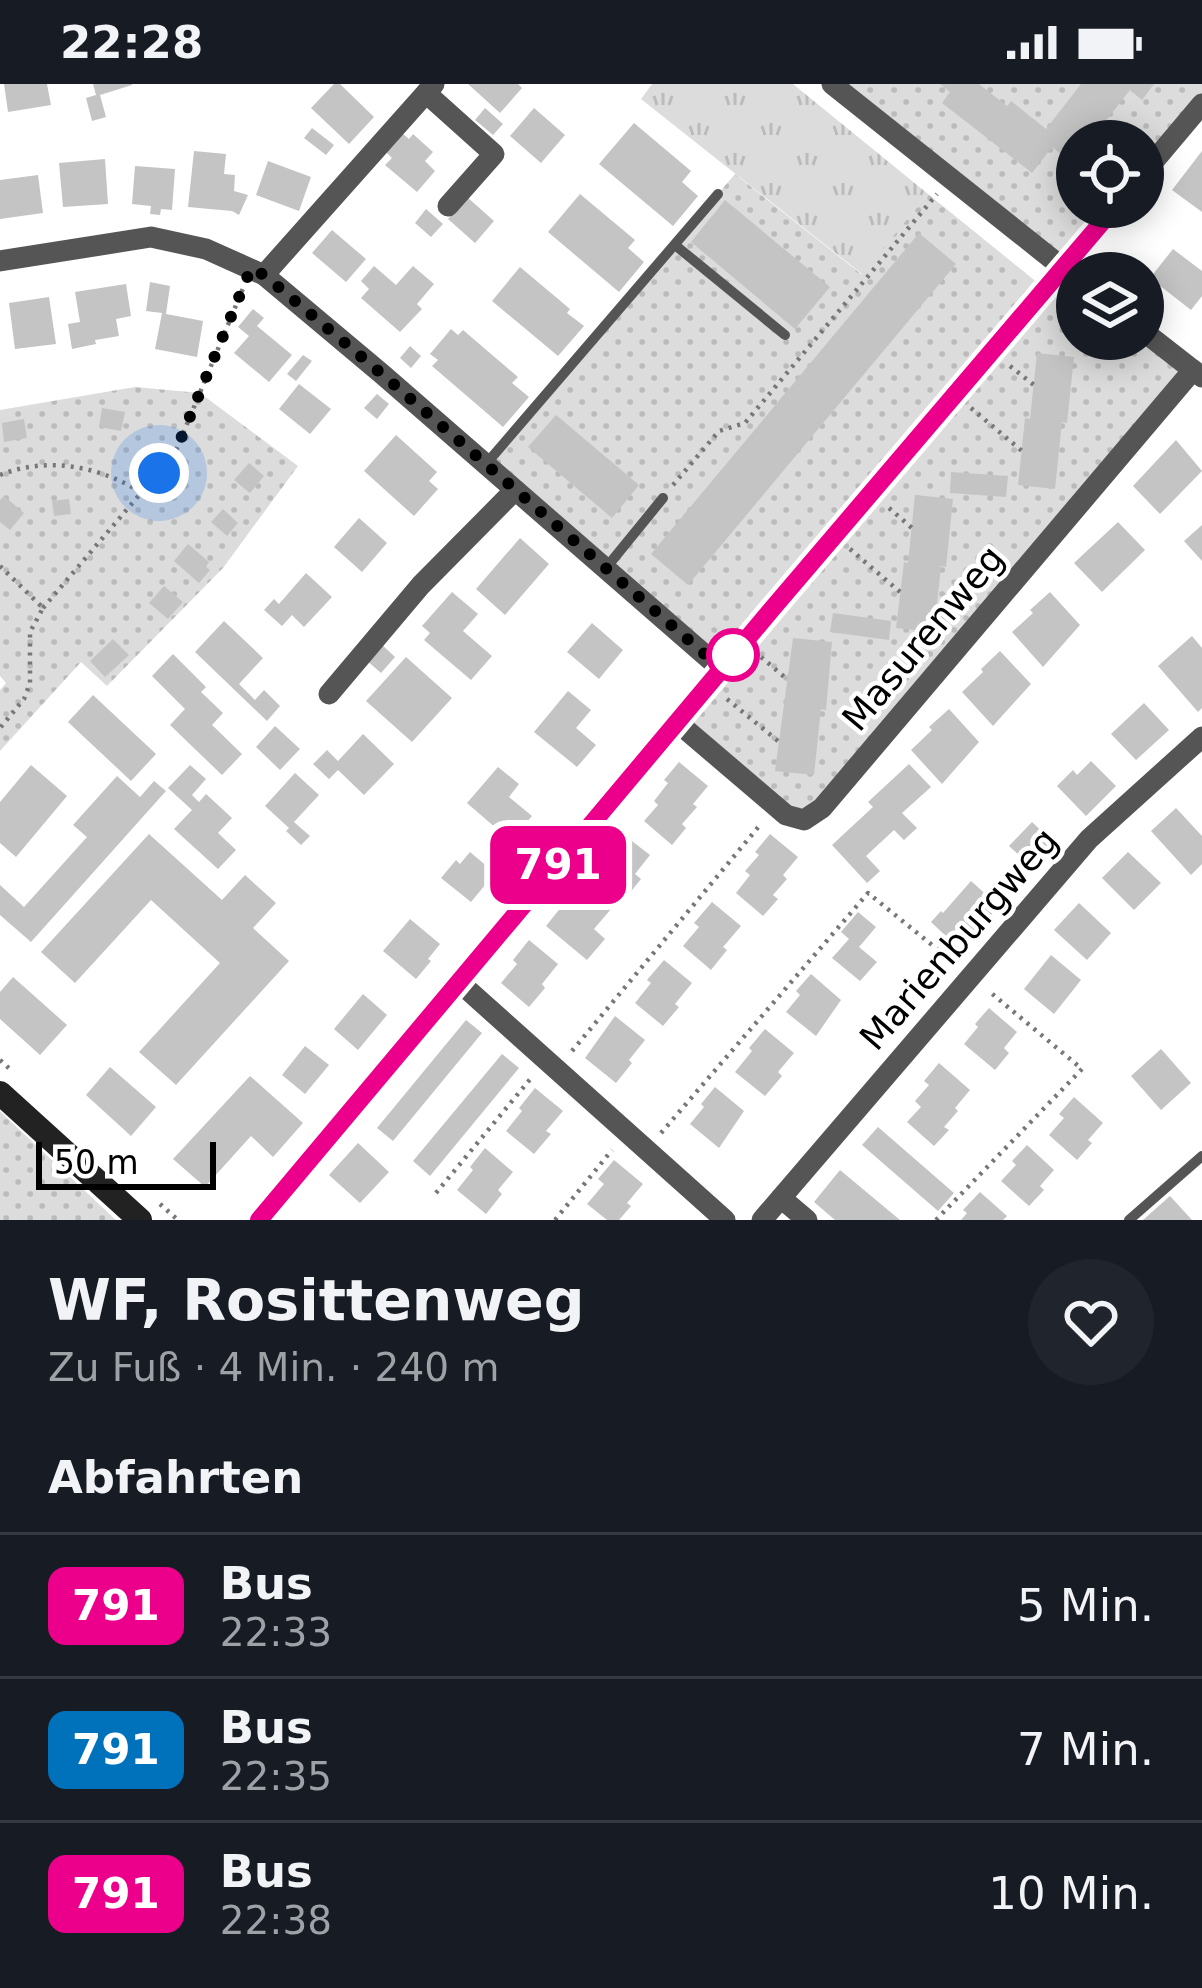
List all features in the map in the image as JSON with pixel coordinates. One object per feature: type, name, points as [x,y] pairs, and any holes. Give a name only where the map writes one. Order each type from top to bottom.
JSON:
[{"type":"street","points":[[832,84],[1056,262]]},
{"type":"street","points":[[257,272],[430,89],[494,154],[448,206]]},
{"type":"street","points":[[1164,149],[1202,104]]},
{"type":"street","points":[[0,261],[151,237],[206,249],[257,272],[605,568],[716,676]]},
{"type":"street","points":[[259,1220],[955,394],[1056,287]]},
{"type":"street","points":[[1164,348],[1197,374]]},
{"type":"street","name":"Masurenweg","points":[[776,806],[804,820],[823,808],[1197,374]]},
{"type":"street","points":[[329,694],[421,585],[515,490]]},
{"type":"street","points":[[677,722],[776,806]]},
{"type":"street","name":"Marienburgweg","points":[[762,1220],[1089,839],[1202,737]]},
{"type":"street","points":[[459,982],[725,1220]]},
{"type":"street","points":[[0,1094],[140,1220]]},
{"type":"street","points":[[781,1198],[807,1220]]},
{"type":"lane","points":[[485,464],[718,194]]},
{"type":"lane","points":[[674,245],[784,335]]},
{"type":"lane","points":[[605,568],[663,498]]},
{"type":"lane","points":[[1130,1220],[1202,1156]]},
{"type":"path","points":[[663,498],[719,431],[745,423],[937,194]]},
{"type":"path","points":[[0,728],[31,683],[30,632],[43,608],[175,453],[257,272]]},
{"type":"path","points":[[992,351],[1034,386]]},
{"type":"path","points":[[955,394],[1022,451]]},
{"type":"path","points":[[0,476],[36,466],[82,468],[123,481],[142,493]]},
{"type":"path","points":[[871,493],[912,528]]},
{"type":"path","points":[[834,536],[900,592]]},
{"type":"path","points":[[0,566],[43,608]]},
{"type":"path","points":[[744,642],[788,680]]},
{"type":"path","points":[[716,676],[778,741]]},
{"type":"path","points":[[436,1193],[776,806]]},
{"type":"path","points":[[646,1150],[868,893],[1082,1069],[936,1220]]},
{"type":"path","points":[[555,1220],[626,1132]]},
{"type":"green space","points":[[652,84],[793,84],[928,194],[862,274],[641,99]]},
{"type":"green space","points":[[832,84],[1202,84],[1202,105],[1164,149],[1164,120],[1056,120],[1056,228],[1097,228],[1077,252],[1056,252],[1056,264]]},
{"type":"green space","points":[[735,174],[861,274],[928,194],[1044,288],[1056,275],[1056,360],[1164,360],[1164,352],[1193,370],[804,820],[677,722],[721,670],[486,464]]},
{"type":"green space","points":[[135,387],[200,393],[298,466],[223,568],[107,686],[81,662],[0,751],[0,690],[6,683],[0,676],[0,410]]},
{"type":"green space","points":[[0,1111],[7,1118],[116,1220],[0,1220]]},
{"type":"building","points":[[4,84],[47,84],[51,105],[8,112]]},
{"type":"building","points":[[93,84],[132,85],[100,95],[106,117],[92,121],[86,98],[96,95]]},
{"type":"building","points":[[334,84],[340,84],[374,117],[349,144],[311,108]]},
{"type":"building","points":[[468,84],[518,84],[522,88],[500,113]]},
{"type":"building","points":[[940,84],[979,84],[1007,106],[1011,101],[1046,129],[1081,84],[1154,84],[1142,100],[1130,90],[1106,120],[1056,120],[1056,150],[1052,147],[1032,173],[942,103],[950,92]]},
{"type":"building","points":[[485,108],[503,124],[493,135],[475,120]]},
{"type":"building","points":[[534,108],[565,135],[541,163],[510,136]]},
{"type":"building","points":[[634,123],[691,171],[682,182],[698,196],[673,226],[599,164]]},
{"type":"building","points":[[312,128],[334,145],[326,155],[304,138]]},
{"type":"building","points":[[402,133],[409,139],[413,134],[433,152],[425,161],[435,171],[417,192],[385,165],[392,158],[386,152]]},
{"type":"building","points":[[194,151],[226,154],[224,174],[235,175],[234,191],[248,195],[239,215],[188,207]]},
{"type":"building","points":[[1202,151],[1202,212],[1172,190]]},
{"type":"building","points":[[105,159],[108,204],[63,207],[59,163]]},
{"type":"building","points":[[268,161],[311,177],[299,211],[256,195]]},
{"type":"building","points":[[135,166],[175,169],[172,210],[150,214],[151,206],[132,204]]},
{"type":"building","points":[[38,175],[43,213],[0,219],[0,180]]},
{"type":"building","points":[[580,194],[635,240],[628,248],[644,262],[619,292],[548,232]]},
{"type":"building","points":[[467,197],[494,221],[475,243],[448,219]]},
{"type":"building","points":[[725,200],[830,287],[795,329],[691,242]]},
{"type":"building","points":[[426,209],[443,224],[431,237],[415,223]]},
{"type":"building","points":[[332,230],[366,259],[346,282],[312,253]]},
{"type":"building","points":[[919,233],[956,264],[688,585],[651,554]]},
{"type":"building","points":[[1173,249],[1202,271],[1202,296],[1191,310],[1164,289],[1164,260]]},
{"type":"building","points":[[374,266],[396,285],[413,266],[434,284],[417,304],[422,309],[400,332],[361,298],[369,289],[361,281]]},
{"type":"building","points":[[520,267],[584,326],[558,356],[492,301]]},
{"type":"building","points":[[150,282],[170,286],[166,314],[203,321],[197,357],[155,349],[162,313],[146,311]]},
{"type":"building","points":[[126,284],[131,316],[116,319],[119,336],[72,349],[68,324],[80,322],[75,292]]},
{"type":"building","points":[[49,297],[56,344],[15,349],[9,303]]},
{"type":"building","points":[[253,309],[264,318],[257,326],[292,355],[269,382],[234,353],[249,336],[238,327]]},
{"type":"building","points":[[451,329],[458,335],[463,330],[518,377],[512,383],[529,397],[503,427],[432,366],[438,360],[430,354]]},
{"type":"building","points":[[410,346],[421,356],[411,368],[400,358]]},
{"type":"building","points":[[1037,353],[1074,360],[1055,489],[1018,485],[1025,418],[1030,419]]},
{"type":"building","points":[[303,355],[312,361],[296,381],[287,374]]},
{"type":"building","points":[[299,384],[331,409],[310,434],[279,409]]},
{"type":"building","points":[[377,394],[389,404],[377,419],[364,408]]},
{"type":"building","points":[[102,408],[125,412],[121,431],[99,427]]},
{"type":"building","points":[[556,415],[639,485],[612,518],[528,447]]},
{"type":"building","points":[[24,419],[27,438],[4,442],[2,423]]},
{"type":"building","points":[[396,435],[437,472],[429,481],[438,489],[414,516],[364,471]]},
{"type":"building","points":[[1176,440],[1202,471],[1160,514],[1133,486]]},
{"type":"building","points":[[249,463],[264,476],[250,493],[234,480]]},
{"type":"building","points":[[951,472],[1008,476],[1006,497],[950,493]]},
{"type":"building","points":[[915,495],[953,499],[934,632],[896,628]]},
{"type":"building","points":[[4,496],[24,513],[10,530],[0,522]]},
{"type":"building","points":[[69,499],[71,514],[54,516],[52,501]]},
{"type":"building","points":[[223,509],[238,523],[227,536],[211,522]]},
{"type":"building","points":[[359,518],[387,543],[362,572],[334,547]]},
{"type":"building","points":[[1118,522],[1145,550],[1102,592],[1074,563]]},
{"type":"building","points":[[1202,525],[1202,561],[1184,541]]},
{"type":"building","points":[[520,538],[549,564],[505,615],[476,589]]},
{"type":"building","points":[[188,544],[209,562],[210,570],[199,583],[174,561]]},
{"type":"building","points":[[306,573],[332,597],[304,627],[292,615],[282,626],[264,610],[274,599],[279,604]]},
{"type":"building","points":[[164,586],[183,602],[168,619],[149,603]]},
{"type":"building","points":[[452,592],[478,614],[463,631],[492,656],[471,680],[424,640],[430,633],[422,626]]},
{"type":"building","points":[[1050,592],[1080,625],[1043,667],[1012,632]]},
{"type":"building","points":[[833,613],[891,621],[889,640],[830,632]]},
{"type":"building","points":[[224,621],[263,658],[239,684],[255,700],[264,690],[280,706],[267,721],[195,652]]},
{"type":"building","points":[[592,623],[623,650],[599,679],[567,652]]},
{"type":"building","points":[[1192,636],[1202,648],[1202,708],[1198,712],[1158,666]]},
{"type":"building","points":[[793,638],[832,642],[814,775],[775,771]]},
{"type":"building","points":[[113,639],[129,655],[105,677],[90,661]]},
{"type":"building","points":[[379,642],[395,657],[381,673],[365,659]]},
{"type":"building","points":[[1000,651],[1031,684],[993,726],[962,692]]},
{"type":"building","points":[[173,654],[206,687],[201,692],[223,713],[212,725],[242,754],[222,775],[170,725],[185,709],[152,676]]},
{"type":"building","points":[[406,657],[452,698],[412,742],[366,701]]},
{"type":"building","points":[[568,691],[591,710],[576,728],[596,745],[577,767],[534,732]]},
{"type":"building","points":[[93,695],[156,754],[131,781],[68,722]]},
{"type":"building","points":[[1144,703],[1169,730],[1136,760],[1111,734]]},
{"type":"building","points":[[949,709],[979,742],[942,784],[911,750]]},
{"type":"building","points":[[275,726],[300,749],[280,770],[256,747]]},
{"type":"building","points":[[363,734],[394,764],[364,795],[338,770],[329,779],[313,764],[327,750],[338,761]]},
{"type":"building","points":[[1091,761],[1116,786],[1086,816],[1057,786]]},
{"type":"building","points":[[679,762],[708,786],[672,845],[644,821],[658,805],[654,801],[668,783],[664,780]]},
{"type":"building","points":[[909,764],[931,787],[902,813],[917,828],[904,840],[894,830],[866,856],[880,871],[867,883],[832,845]]},
{"type":"building","points":[[31,765],[67,796],[16,857],[0,843],[0,802]]},
{"type":"building","points":[[190,765],[206,779],[192,795],[199,802],[206,794],[232,818],[218,833],[236,850],[218,869],[174,829],[192,810],[168,788]]},
{"type":"building","points":[[498,767],[519,784],[509,797],[532,816],[511,841],[467,803]]},
{"type":"building","points":[[295,773],[319,795],[294,822],[310,836],[301,845],[265,806]]},
{"type":"building","points":[[117,776],[140,797],[154,781],[166,791],[31,942],[0,915],[0,885],[24,907],[87,837],[73,825]]},
{"type":"building","points":[[1176,808],[1202,836],[1202,864],[1191,875],[1151,831]]},
{"type":"building","points":[[1032,822],[1053,842],[1031,866],[1009,846]]},
{"type":"building","points":[[619,831],[650,855],[635,874],[641,879],[628,895],[596,868],[610,853],[605,848]]},
{"type":"building","points":[[149,834],[222,900],[245,875],[276,903],[253,928],[289,961],[176,1085],[139,1052],[220,963],[151,900],[75,983],[41,952]]},
{"type":"building","points":[[770,834],[798,857],[773,895],[778,899],[763,916],[736,893],[750,875],[745,871],[759,855],[755,852]]},
{"type":"building","points":[[470,852],[495,873],[471,902],[441,878]]},
{"type":"building","points":[[1128,852],[1161,883],[1134,910],[1102,878]]},
{"type":"building","points":[[577,880],[611,909],[594,929],[605,939],[587,960],[546,926]]},
{"type":"building","points":[[971,881],[999,906],[971,938],[960,928],[950,940],[931,922]]},
{"type":"building","points":[[712,902],[741,926],[711,970],[683,946]]},
{"type":"building","points":[[1079,903],[1111,933],[1087,960],[1054,930]]},
{"type":"building","points":[[858,912],[876,927],[859,947],[877,962],[860,981],[832,958],[849,939],[841,932]]},
{"type":"building","points":[[410,919],[440,944],[416,979],[383,951]]},
{"type":"building","points":[[529,940],[558,964],[529,1007],[501,983]]},
{"type":"building","points":[[1051,955],[1081,980],[1054,1014],[1024,989]]},
{"type":"building","points":[[664,960],[692,983],[663,1026],[635,1003]]},
{"type":"building","points":[[811,974],[841,1000],[816,1036],[786,1012]]},
{"type":"building","points":[[13,977],[67,1025],[40,1055],[0,1019],[0,992]]},
{"type":"building","points":[[363,994],[387,1015],[358,1050],[334,1029]]},
{"type":"building","points":[[989,1008],[1017,1032],[995,1070],[964,1044]]},
{"type":"building","points":[[615,1016],[645,1040],[616,1083],[585,1058]]},
{"type":"building","points":[[466,1020],[482,1033],[393,1141],[377,1128]]},
{"type":"building","points":[[765,1029],[794,1053],[765,1096],[735,1072]]},
{"type":"building","points":[[305,1046],[329,1065],[305,1094],[282,1075]]},
{"type":"building","points":[[1161,1049],[1191,1083],[1161,1110],[1131,1076]]},
{"type":"building","points":[[502,1054],[519,1068],[430,1176],[413,1161]]},
{"type":"building","points":[[939,1063],[970,1090],[944,1127],[949,1130],[934,1146],[907,1122],[921,1107],[915,1101]]},
{"type":"building","points":[[110,1067],[156,1107],[131,1136],[86,1095]]},
{"type":"building","points":[[250,1076],[303,1123],[273,1157],[251,1136],[205,1187],[173,1159]]},
{"type":"building","points":[[715,1087],[744,1111],[719,1148],[690,1124]]},
{"type":"building","points":[[535,1088],[563,1111],[534,1154],[506,1131]]},
{"type":"building","points":[[1074,1097],[1103,1123],[1077,1160],[1049,1135]]},
{"type":"building","points":[[878,1127],[954,1193],[938,1211],[862,1145]]},
{"type":"building","points":[[358,1143],[389,1172],[360,1203],[329,1175]]},
{"type":"building","points":[[1027,1145],[1054,1170],[1029,1206],[1001,1181]]},
{"type":"building","points":[[485,1148],[513,1172],[486,1214],[457,1190]]},
{"type":"building","points":[[614,1160],[643,1184],[619,1220],[607,1220],[587,1204],[604,1184],[598,1179]]},
{"type":"building","points":[[840,1170],[900,1220],[835,1220],[814,1202]]},
{"type":"building","points":[[980,1192],[1007,1216],[1003,1220],[961,1220],[967,1213],[963,1210]]},
{"type":"building","points":[[1170,1196],[1192,1220],[1143,1220]]},
{"type":"bus line","name":"791","points":[[259,1220],[1097,228]]},
{"type":"route","points":[[159,473],[175,453],[251,268],[382,374],[722,669],[733,655]]}]
